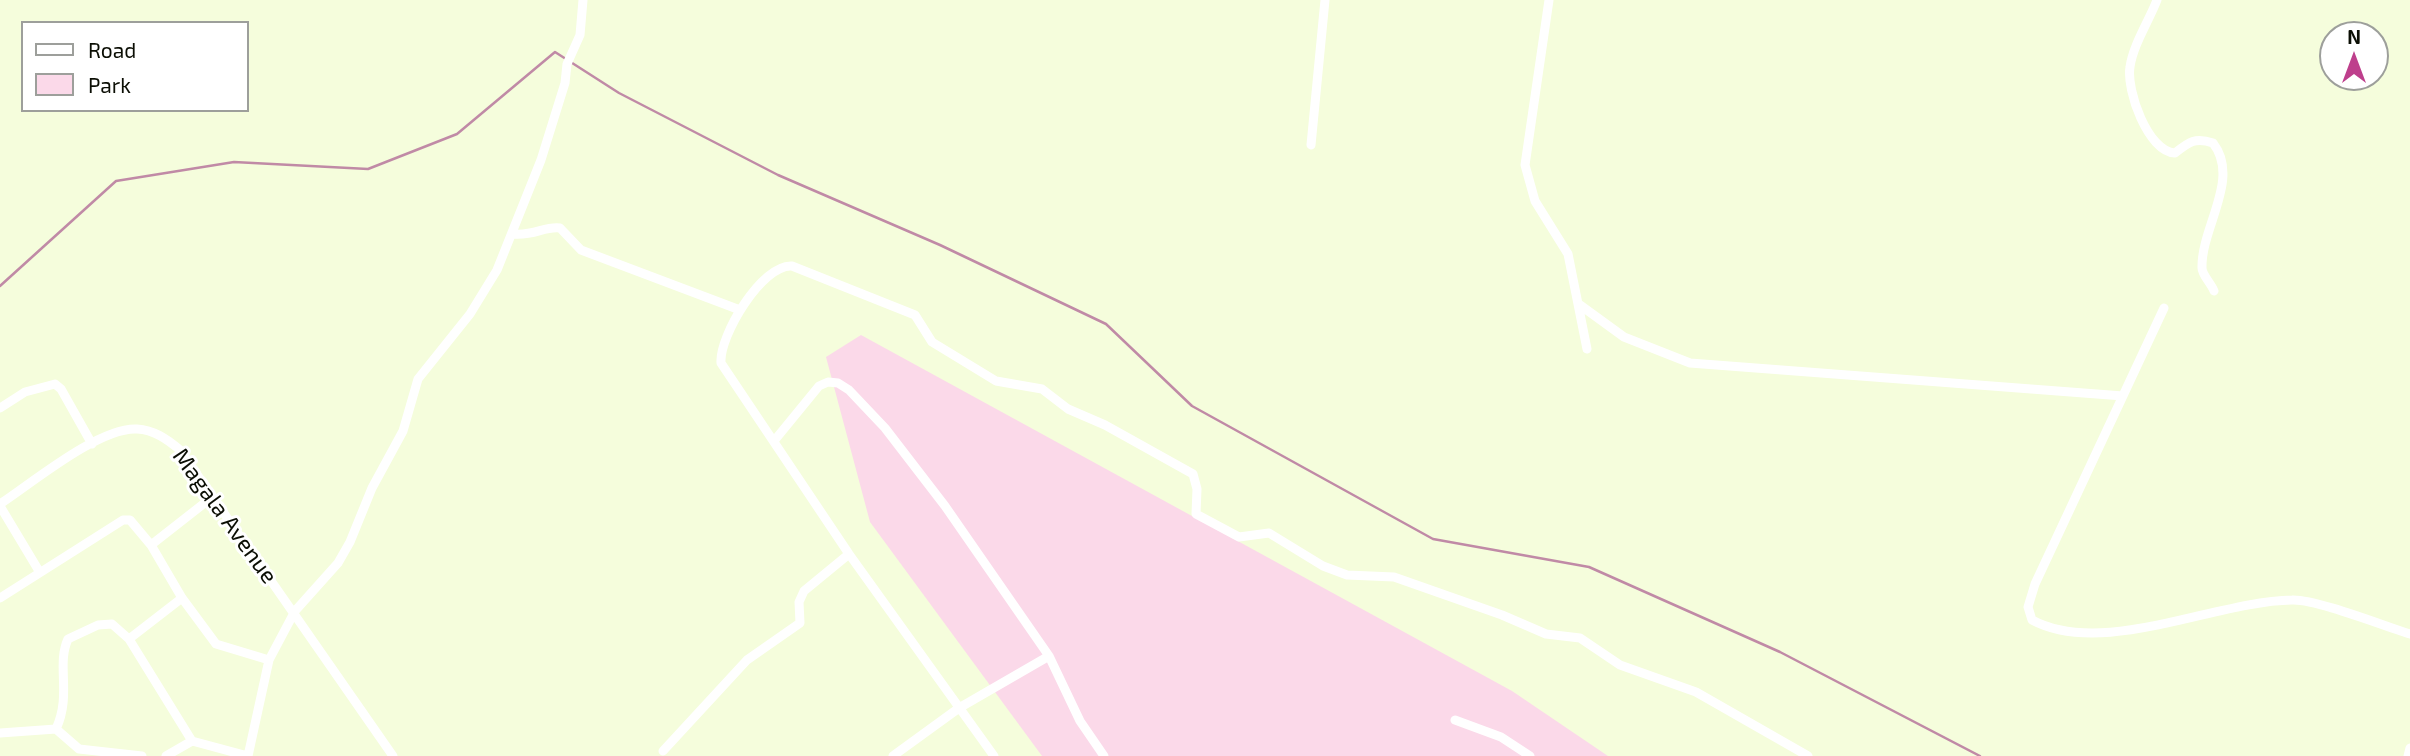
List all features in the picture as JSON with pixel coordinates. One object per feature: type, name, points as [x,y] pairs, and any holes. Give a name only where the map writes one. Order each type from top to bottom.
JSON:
[{"type":"street","points":[[56,729],[65,707],[64,653],[68,639],[74,634],[105,623],[112,624],[129,639],[192,741],[248,756],[269,660],[295,611],[338,563],[350,542],[372,488],[403,431],[418,379],[470,314],[497,271],[513,234],[565,83],[567,64],[580,35],[583,0]]},
{"type":"street","points":[[1311,145],[1325,0]]},
{"type":"street","points":[[1549,0],[1525,165],[1535,201],[1568,254],[1587,349]]},
{"type":"street","points":[[2157,0],[2131,63],[2130,76],[2143,124],[2161,149],[2175,153],[2189,141],[2196,140],[2213,143],[2219,150],[2223,162],[2222,187],[2206,235],[2202,269],[2214,291]]},
{"type":"street","points":[[513,234],[530,235],[548,227],[560,228],[581,250],[740,310]]},
{"type":"street","points":[[994,756],[849,554],[720,363],[720,354],[740,310],[775,270],[785,265],[915,315],[932,342],[996,381],[1042,389],[1068,409],[1105,425],[1193,474],[1197,489],[1196,514],[1230,534],[1239,537],[1269,533],[1323,566],[1347,575],[1394,577],[1502,615],[1546,634],[1580,638],[1620,665],[1696,692],[1808,756]]},
{"type":"street","points":[[1580,305],[1623,337],[1690,363],[2123,396]]},
{"type":"street","points":[[2164,308],[2035,584],[2028,607],[2032,620],[2051,630],[2099,632],[2165,625],[2254,602],[2297,599],[2410,634]]},
{"type":"street","points":[[774,442],[819,386],[828,382],[838,383],[849,390],[885,429],[945,506],[1049,656],[1080,721],[1104,756]]},
{"type":"street","points":[[0,408],[25,392],[55,384],[61,389],[92,444]]},
{"type":"street","name":"Magala Avenue","points":[[0,505],[92,444],[119,432],[135,429],[166,438],[180,450],[211,498],[295,611],[393,756]]},
{"type":"street","points":[[151,545],[211,498]]},
{"type":"street","points":[[0,505],[38,571]]},
{"type":"street","points":[[0,598],[38,571],[124,520],[135,524],[151,545],[182,598],[216,644],[269,660]]},
{"type":"street","points":[[663,751],[747,660],[800,624],[799,602],[804,591],[849,554]]},
{"type":"street","points":[[129,639],[182,598]]},
{"type":"street","points":[[893,756],[959,708],[1049,656]]},
{"type":"street","points":[[1455,720],[1501,737],[1530,756]]},
{"type":"street","points":[[0,733],[56,729],[79,749],[142,756]]},
{"type":"street","points":[[166,756],[192,741]]},
{"type":"street","points":[[906,747],[912,756]]},
{"type":"street","points":[[2408,756],[2410,748]]},
{"type":"green space","points":[[861,335],[1512,691],[1608,756],[1042,756],[870,522],[826,357]]},
{"type":"waterway","points":[[0,286],[116,181],[234,162],[368,169],[457,134],[555,52],[619,93],[778,175],[940,245],[1106,324],[1192,406],[1433,539],[1589,567],[1780,652],[1980,756]]}]
